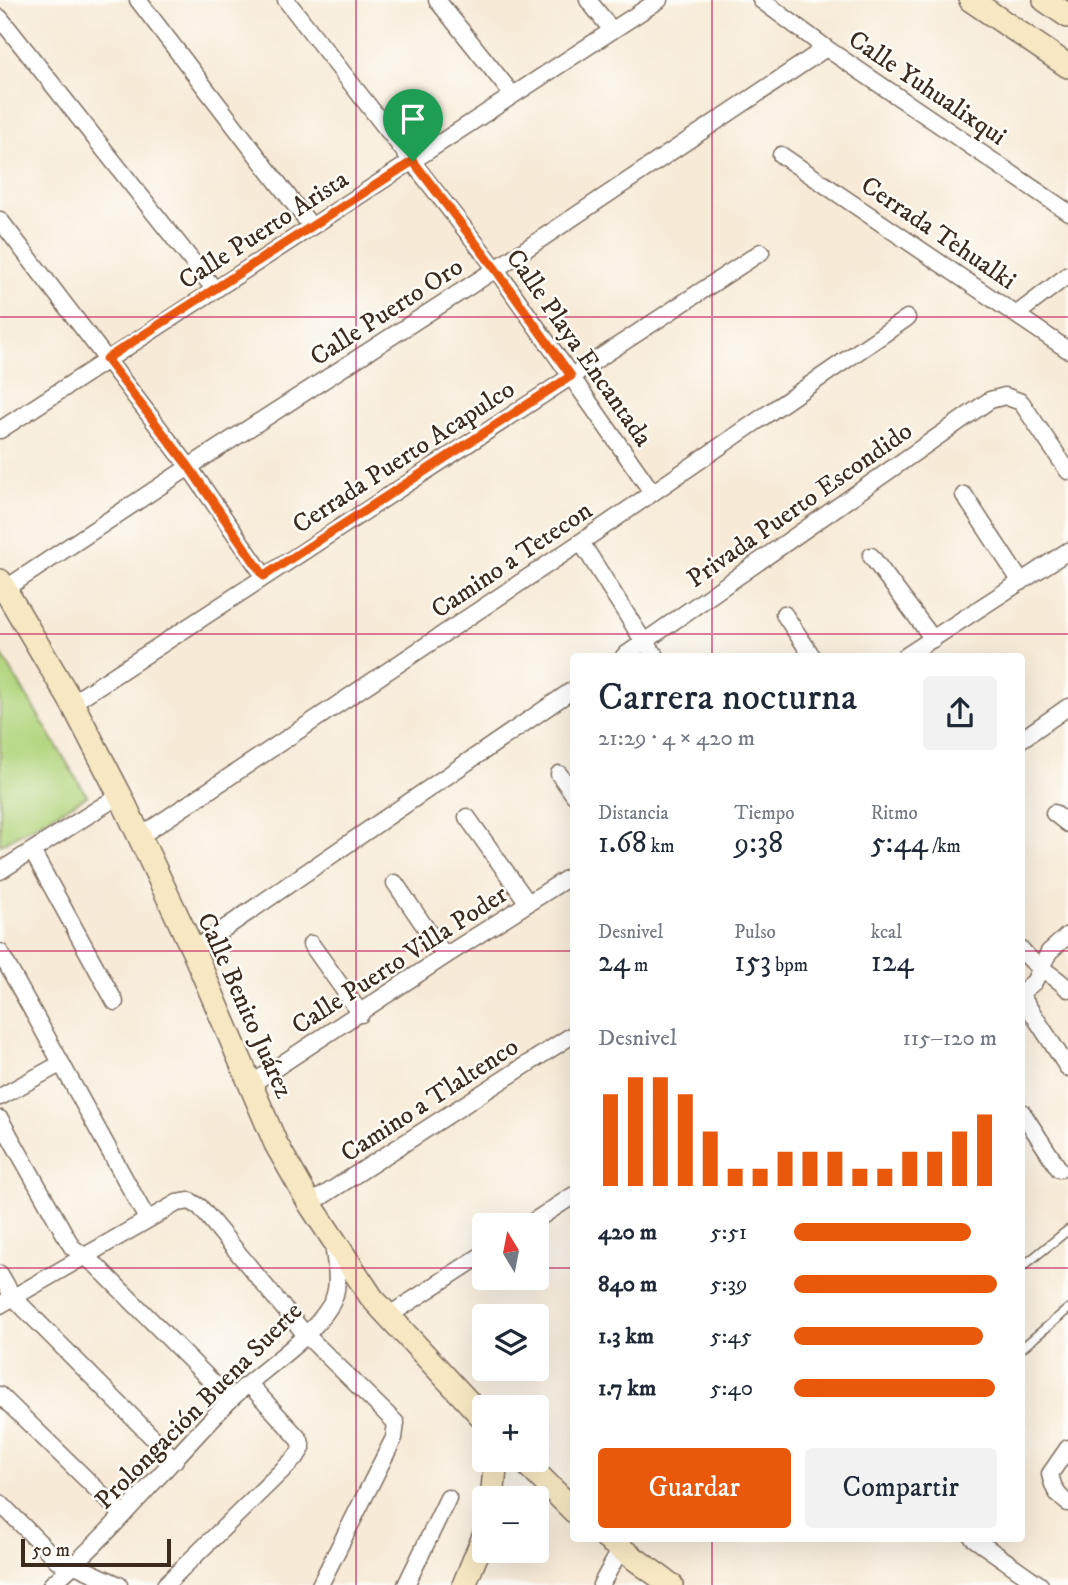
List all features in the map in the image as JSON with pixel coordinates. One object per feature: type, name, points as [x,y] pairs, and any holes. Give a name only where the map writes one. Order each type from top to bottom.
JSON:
[{"type":"street","points":[[138,0],[311,226]]},
{"type":"street","name":"Calle Playa Encantada","points":[[286,0],[496,270],[652,492]]},
{"type":"street","points":[[437,0],[512,94]]},
{"type":"street","points":[[589,0],[611,29]]},
{"type":"street","name":"Calle Puerto Arista","points":[[3,421],[215,290],[659,0]]},
{"type":"street","name":"Calle Yuhualixqui","points":[[761,0],[826,48],[1068,212]]},
{"type":"street","points":[[971,0],[1068,66]]},
{"type":"street","points":[[0,18],[215,290]]},
{"type":"street","name":"Calle Puerto Oro","points":[[3,585],[496,270],[826,48]]},
{"type":"street","name":"Cerrada Tehualki","points":[[781,155],[1068,350]]},
{"type":"street","points":[[0,220],[189,467],[264,576]]},
{"type":"street","name":"Cerrada Puerto Acapulco","points":[[72,703],[761,253]]},
{"type":"street","points":[[1017,314],[1068,275]]},
{"type":"street","name":"Camino a Tetecon","points":[[139,837],[581,542],[907,318]]},
{"type":"street","name":"Privada Puerto Escondido","points":[[628,653],[990,400],[1005,396],[1021,402],[1068,471]]},
{"type":"street","points":[[964,495],[1021,582]]},
{"type":"street","points":[[581,542],[653,653]]},
{"type":"street","points":[[911,653],[1068,551]]},
{"type":"street","points":[[871,556],[933,639]]},
{"type":"street","name":"Calle Benito Juárez","points":[[3,585],[72,703],[120,795],[192,950],[276,1144],[310,1204],[387,1316],[472,1406]]},
{"type":"street","points":[[784,614],[811,653]]},
{"type":"street","points":[[192,950],[570,693]]},
{"type":"street","points":[[1025,737],[1068,707]]},
{"type":"street","points":[[559,774],[570,789]]},
{"type":"street","points":[[0,871],[120,795]]},
{"type":"street","points":[[1054,813],[1068,824]]},
{"type":"street","points":[[467,817],[528,903]]},
{"type":"street","points":[[32,851],[115,1002]]},
{"type":"street","name":"Calle Puerto Villa Poder","points":[[250,1085],[570,877]]},
{"type":"street","points":[[394,883],[445,956]]},
{"type":"street","points":[[1025,991],[1042,969],[1049,952],[1068,935]]},
{"type":"street","points":[[311,944],[361,1014]]},
{"type":"street","points":[[0,952],[147,1219]]},
{"type":"street","points":[[1025,954],[1030,961],[1060,980],[1068,989]]},
{"type":"street","points":[[1025,999],[1068,1068]]},
{"type":"street","name":"Camino a Tlaltenco","points":[[310,1204],[570,1037]]},
{"type":"street","points":[[0,1097],[60,1064]]},
{"type":"street","points":[[1025,1117],[1059,1169]]},
{"type":"street","points":[[0,1119],[72,1247],[85,1256],[230,1401]]},
{"type":"street","points":[[546,1213],[570,1198]]},
{"type":"street","points":[[7,1301],[177,1203],[190,1201],[200,1207],[305,1334],[396,1423],[394,1438],[320,1585]]},
{"type":"street","name":"Prolongación Buena Suerte","points":[[51,1585],[123,1515],[230,1401],[305,1334],[330,1306],[337,1284],[332,1239]]},
{"type":"street","points":[[387,1316],[472,1261]]},
{"type":"street","points":[[0,1275],[7,1301],[175,1460]]},
{"type":"street","points":[[165,1585],[297,1457],[302,1448],[300,1440],[249,1384]]},
{"type":"street","points":[[0,1395],[123,1515]]},
{"type":"street","points":[[1068,1448],[1051,1474],[1052,1486],[1068,1503]]},
{"type":"street","points":[[535,1472],[570,1507]]},
{"type":"street","points":[[407,1585],[448,1498]]},
{"type":"street","points":[[0,1503],[58,1561],[75,1564],[119,1585]]},
{"type":"street","points":[[978,1542],[1031,1583]]},
{"type":"street","points":[[601,1585],[613,1544],[671,1585]]},
{"type":"street","points":[[464,1585],[473,1563]]},
{"type":"lane","points":[[1025,1265],[1068,1230]]},
{"type":"lane","points":[[1025,1345],[1068,1309]]},
{"type":"green space","points":[[0,652],[87,796],[0,845]]},
{"type":"route","points":[[413,161],[496,270],[571,376],[264,576],[189,467],[106,359],[413,161]]}]
